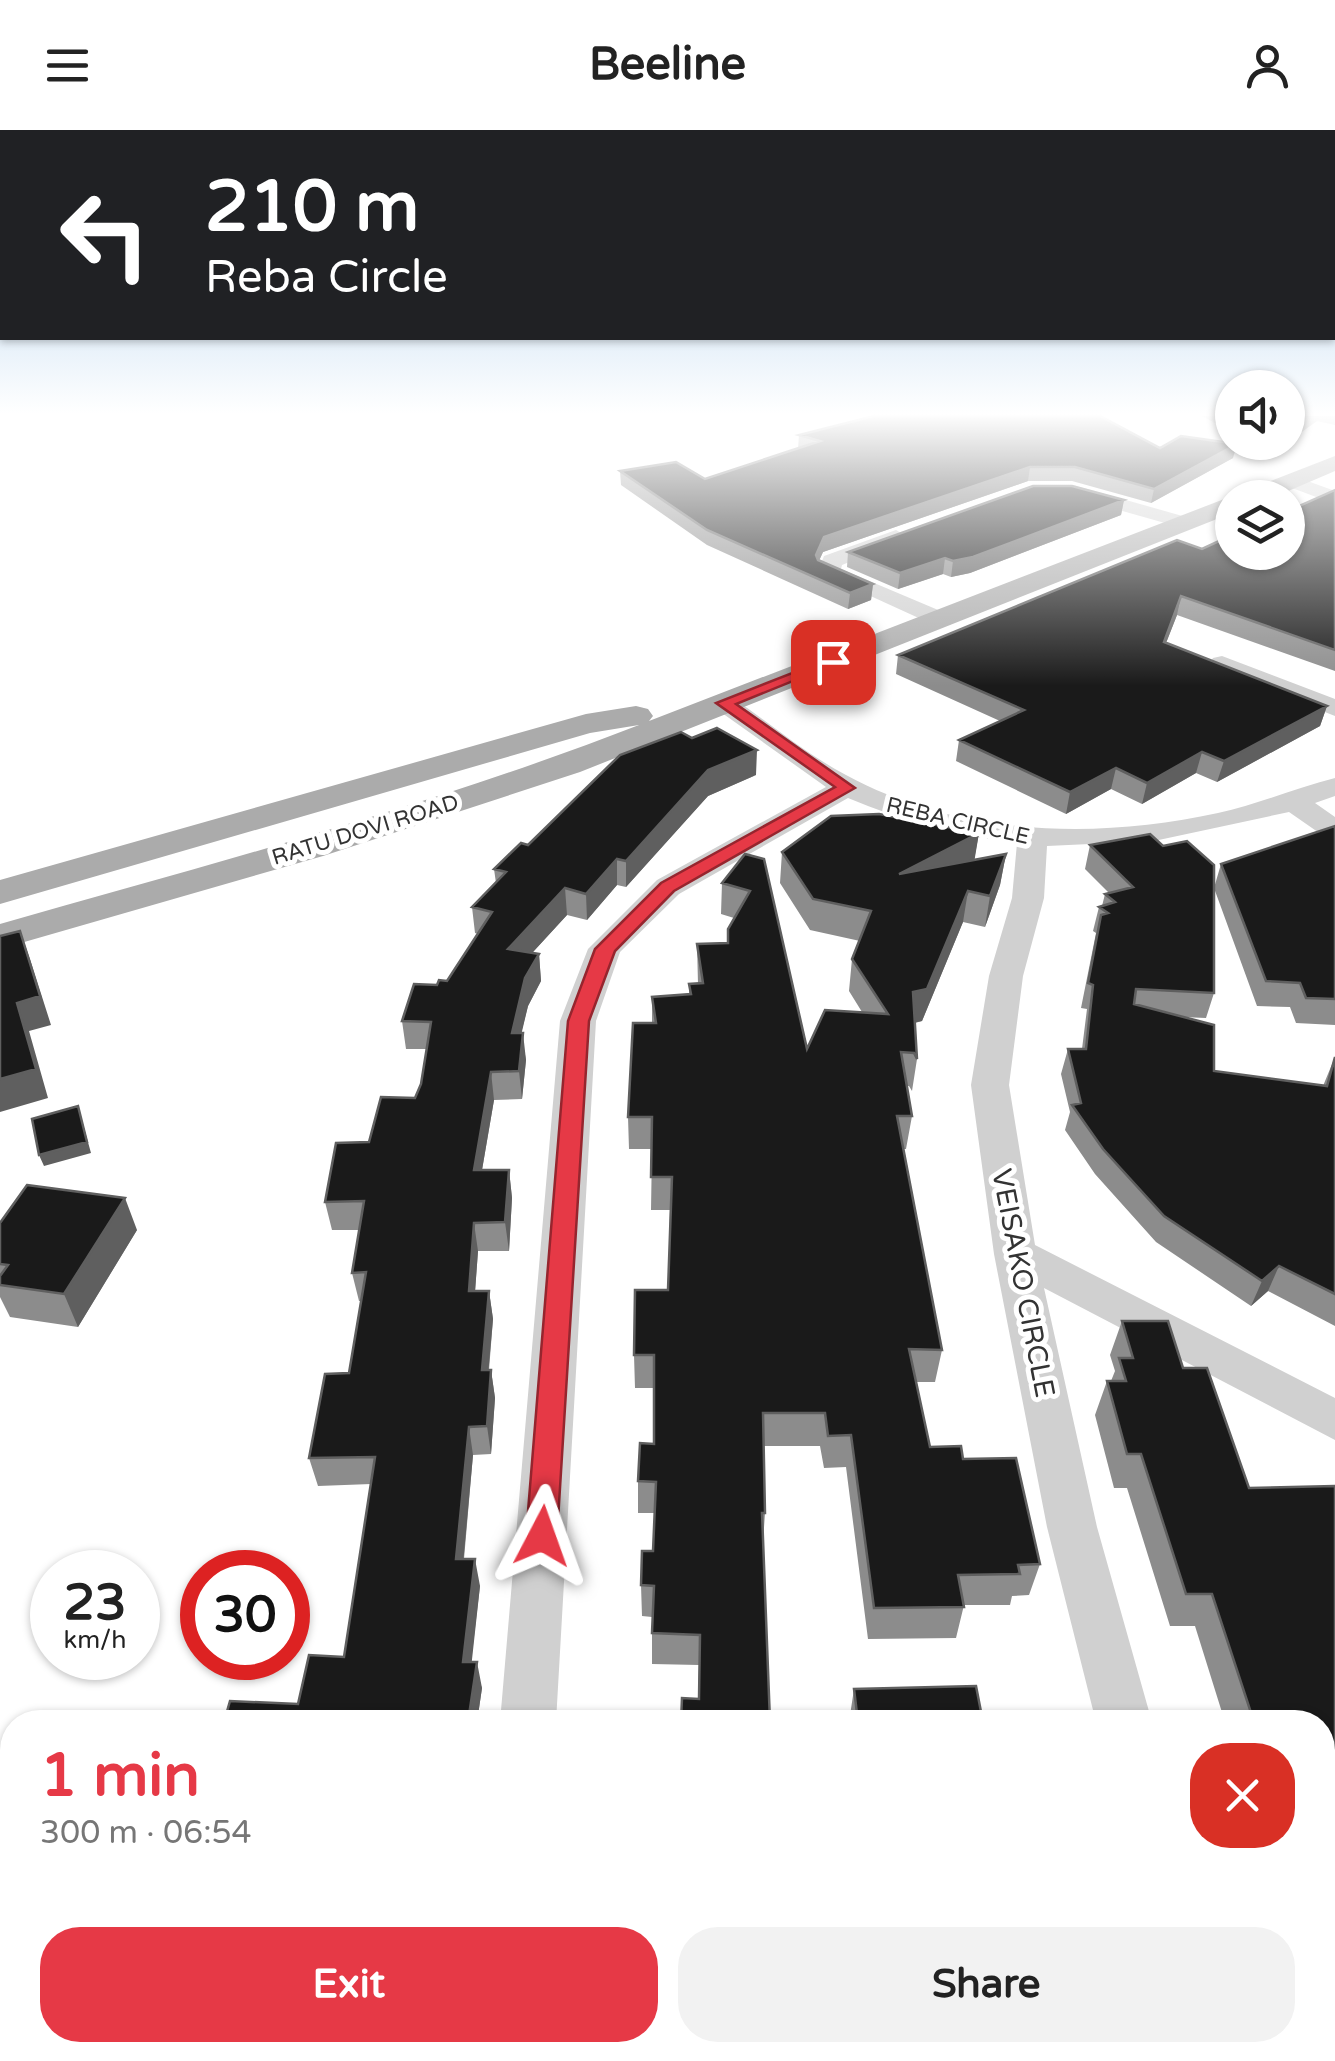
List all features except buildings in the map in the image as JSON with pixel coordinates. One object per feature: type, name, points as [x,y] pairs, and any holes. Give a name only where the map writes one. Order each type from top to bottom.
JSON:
[{"type":"main road","name":"RATU DOVI ROAD","points":[[0,937],[308,848],[568,766],[1215,511]]},
{"type":"main road","name":"RATU DOVI ROAD","points":[[0,892],[586,724],[724,703]]},
{"type":"street","points":[[1130,506],[1186,523]]},
{"type":"street","points":[[920,529],[844,554],[832,561],[829,572],[942,620]]},
{"type":"street","points":[[1222,663],[1335,708]]},
{"type":"street","name":"REBA CIRCLE","points":[[724,703],[846,788],[900,811],[1032,840],[1146,834],[1217,824],[1335,787]]},
{"type":"street","points":[[529,1710],[578,1021],[605,949],[668,887],[846,788]]},
{"type":"street","points":[[1294,802],[1335,831]]},
{"type":"street","name":"VEISAKO CIRCLE","points":[[1032,840],[1028,898],[1006,976],[990,1084],[1015,1254],[1072,1527],[1121,1710]]},
{"type":"street","points":[[1015,1254],[1335,1420]]},
{"type":"route","points":[[542,1536],[578,1021],[605,949],[668,887],[846,788],[724,703],[833,662]]}]
